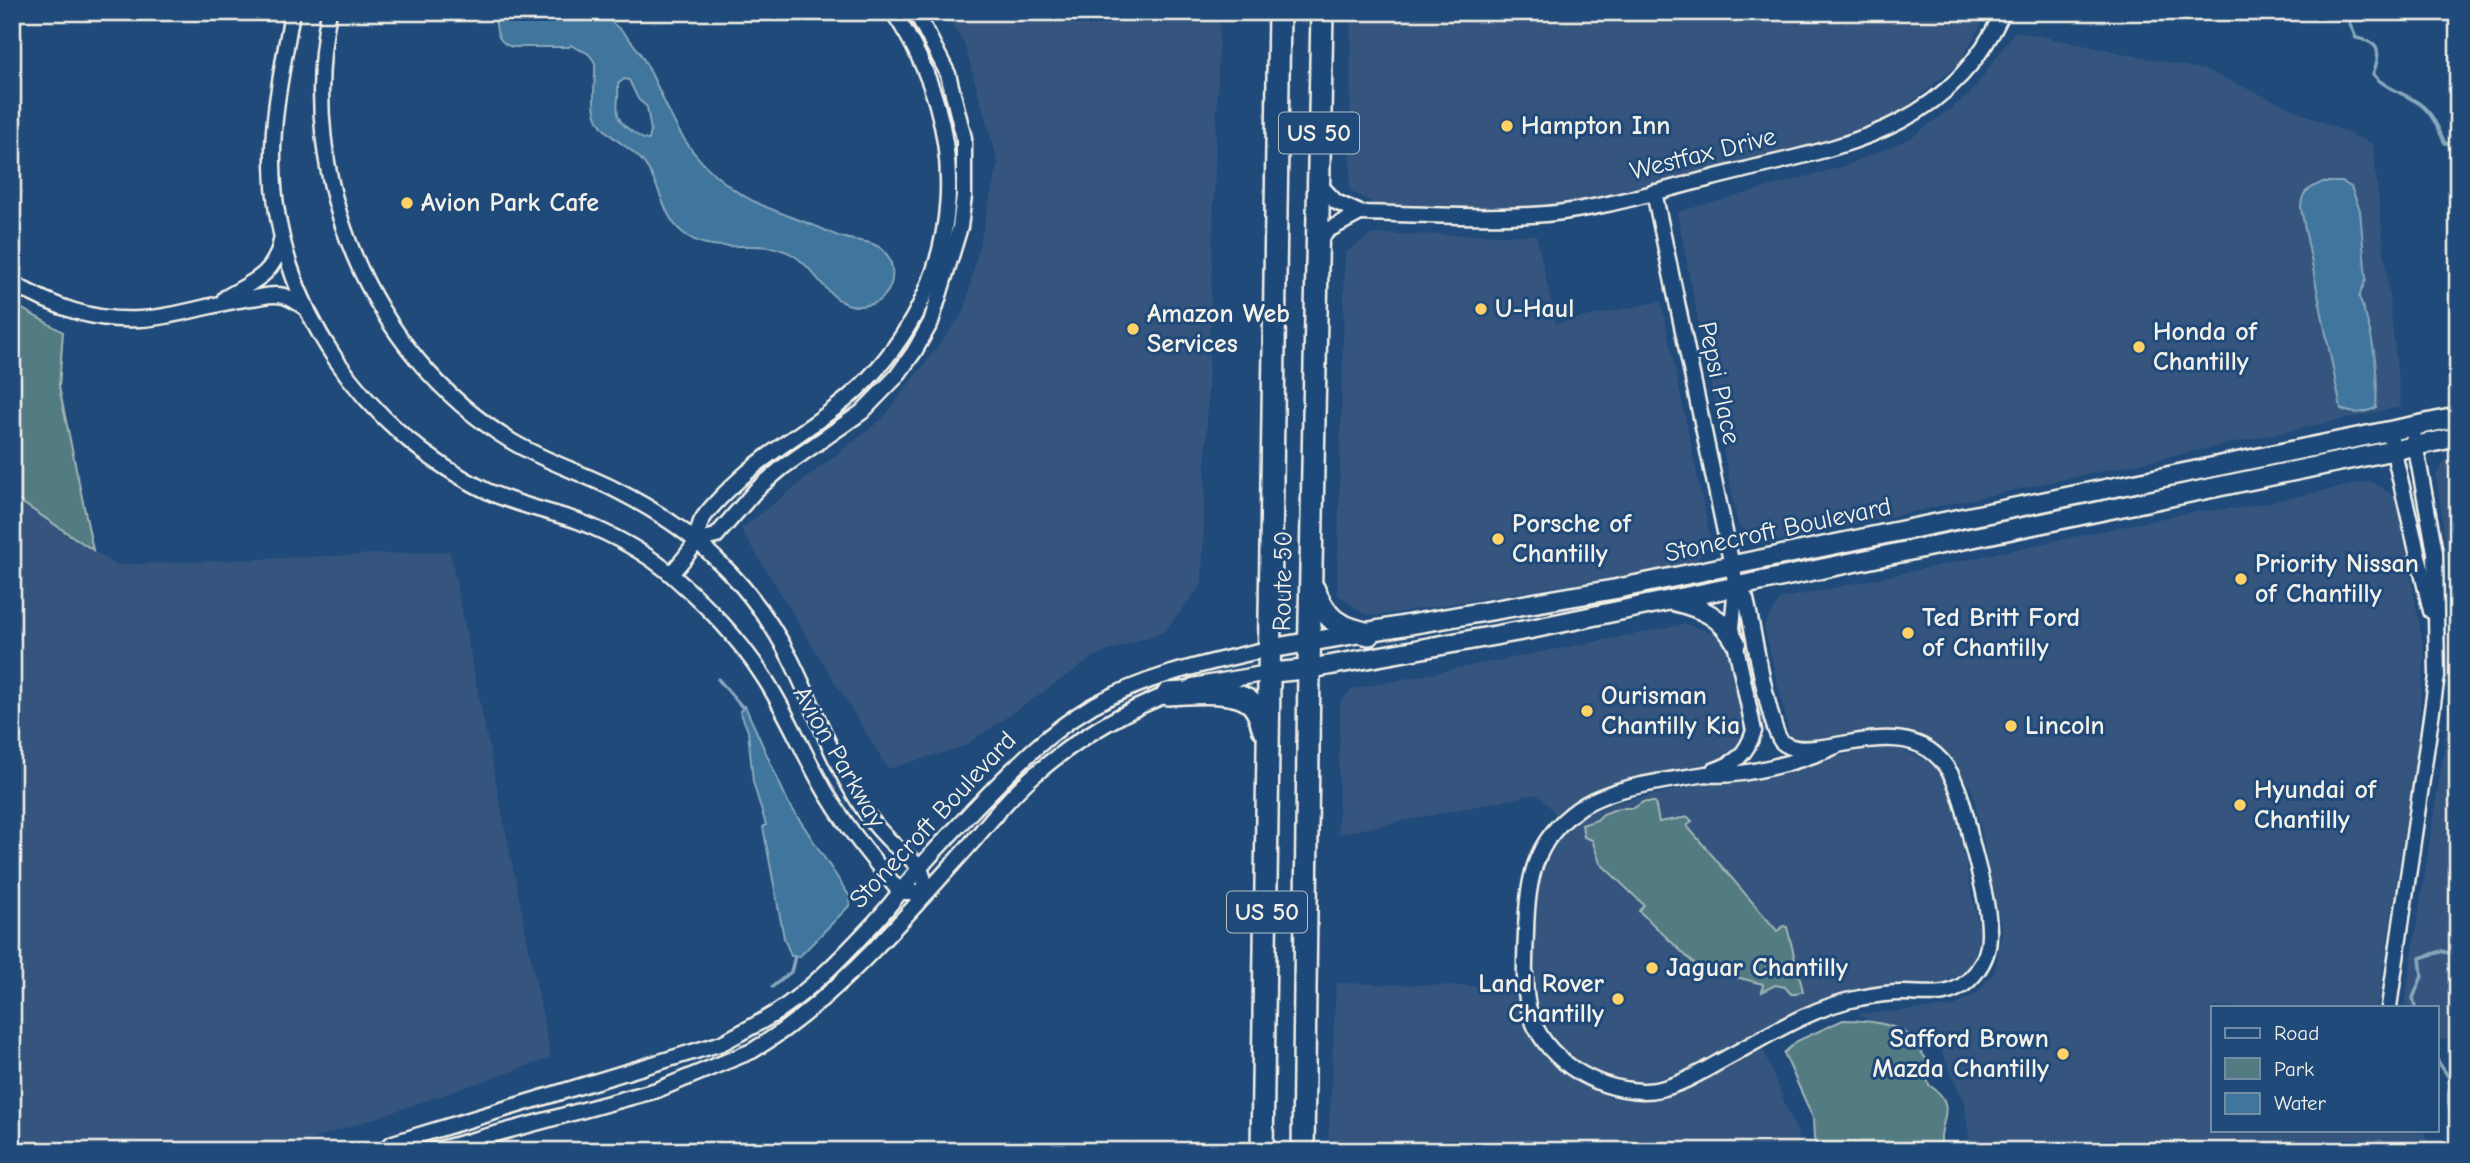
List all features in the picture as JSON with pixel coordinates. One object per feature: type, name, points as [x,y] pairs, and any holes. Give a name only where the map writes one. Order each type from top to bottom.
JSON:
[{"type":"highway","name":"Route 50","points":[[1262,1151],[1267,900],[1266,737],[1279,12]]},
{"type":"highway","name":"Route 50","points":[[1303,1151],[1322,12]]},
{"type":"highway","points":[[1311,583],[1329,618],[1343,628],[1369,634]]},
{"type":"highway","points":[[1168,694],[1205,692],[1237,696],[1251,704],[1259,716],[1266,737]]},
{"type":"main road","name":"Stonecroft Boulevard","points":[[1268,649],[1369,634],[1616,589],[2458,417]]},
{"type":"main road","name":"Stonecroft Boulevard","points":[[1268,673],[1309,669],[1531,629],[2458,437]]},
{"type":"main road","points":[[1666,599],[1709,612],[1724,624],[1736,643]]},
{"type":"street","name":"Avion Parkway","points":[[292,12],[273,135],[274,191],[282,237],[293,274],[307,309],[333,355],[363,396],[398,433],[443,467],[505,499],[601,531],[652,559],[709,609],[743,646],[765,677],[810,766],[830,799],[854,837],[900,892]]},
{"type":"street","name":"Avion Parkway","points":[[328,12],[322,113],[327,162],[335,201],[354,258],[382,312],[399,337],[439,383],[485,423],[536,456],[612,488],[647,507],[696,541],[726,570],[763,613],[792,662],[836,762],[857,799],[888,840],[920,867]]},
{"type":"street","points":[[671,574],[696,541],[701,520],[742,477],[767,455],[836,407],[890,354],[918,310],[930,281],[944,228],[949,196],[948,158],[944,130],[923,64],[893,12]]},
{"type":"street","points":[[696,541],[716,536],[756,491],[783,467],[862,412],[896,377],[931,322],[960,227],[965,151],[960,113],[948,74],[916,12]]},
{"type":"street","name":"Westfax Drive","points":[[1318,183],[1336,202],[1360,213],[1544,214],[1585,209],[1654,192],[1860,140],[1895,125],[1918,113],[1949,88],[1976,59],[2003,12]]},
{"type":"street","name":"Pepsi Place","points":[[1654,192],[1736,585]]},
{"type":"street","name":"Westfax Drive","points":[[1317,243],[1328,230],[1360,213]]},
{"type":"street","points":[[218,302],[261,277],[272,267],[279,255],[282,237]]},
{"type":"street","points":[[12,283],[58,307],[119,319],[161,317],[218,302],[273,295],[283,296],[307,309]]},
{"type":"street","points":[[2389,1006],[2434,700],[2438,636],[2435,552],[2412,427]]},
{"type":"street","points":[[2389,431],[2438,636]]},
{"type":"street","points":[[1736,585],[1746,599],[1778,735],[1782,742],[1804,749],[1878,739],[1909,741],[1934,754],[1952,772],[1961,794],[1988,917],[1988,950],[1976,974],[1956,989],[1945,993],[1871,996],[1846,1000],[1668,1086],[1640,1091],[1614,1087],[1592,1080],[1574,1070],[1545,1042],[1535,1025],[1528,1007],[1525,964],[1529,880],[1544,844],[1559,826],[1587,804],[1624,791],[1706,774],[1739,760],[1749,746],[1754,731],[1732,628],[1736,585]]},
{"type":"street","name":"Stonecroft Boulevard","points":[[382,1151],[393,1143],[722,1043],[779,1011],[860,937],[920,867],[1024,757],[1049,735],[1091,707],[1158,676],[1200,663],[1268,649]]},
{"type":"street","name":"Stonecroft Boulevard","points":[[433,1151],[657,1090],[752,1051],[810,1010],[927,892],[1036,773],[1097,729],[1132,709],[1208,682],[1268,673]]},
{"type":"street","points":[[1706,774],[1721,776],[1807,759],[1836,746]]},
{"type":"street","points":[[900,892],[927,892],[920,867]]},
{"type":"shaded area","name":"Amazon Web Services","points":[[945,12],[1220,12],[1202,584],[1165,631],[1095,656],[965,746],[888,769],[741,529],[882,419],[964,312],[998,163],[964,43]]},
{"type":"shaded area","points":[[1351,12],[1988,12],[1959,64],[1901,111],[1836,138],[1585,200],[1520,207],[1375,204],[1350,191]]},
{"type":"shaded area","points":[[2015,31],[2205,70],[2373,144],[2401,407],[1764,544],[1738,525],[1677,212],[1845,166],[1909,139],[1970,94]],"holes":[[[2323,182],[2342,182],[2362,239],[2366,279],[2359,297],[2373,339],[2377,392],[2301,209],[2301,197],[2308,189]]]},
{"type":"shaded area","points":[[1372,234],[1536,235],[1556,323],[1661,301],[1711,541],[1695,564],[1376,616],[1364,614],[1337,594],[1345,253]]},
{"type":"shaded area","points":[[2458,458],[2458,636],[2436,475],[2445,461]]},
{"type":"shaded area","points":[[2371,481],[2396,497],[2425,655],[2416,754],[2378,1003],[2376,1006],[2211,1006],[2211,1132],[2424,1132],[2432,1151],[1971,1151],[1964,1102],[1939,1046],[1929,1050],[1858,1014],[1952,1007],[1977,993],[1995,971],[2002,931],[1973,792],[1950,757],[1913,737],[1806,748],[1791,741],[1764,626],[1780,599],[2191,512],[2240,508]]},
{"type":"shaded area","points":[[12,496],[115,565],[450,551],[551,1058],[279,1151],[12,1151]]},
{"type":"shaded area","points":[[1686,624],[1720,635],[1727,646],[1748,746],[1734,762],[1559,817],[1537,794],[1338,834],[1340,702],[1352,689]]},
{"type":"shaded area","points":[[2458,636],[2458,1033],[2438,1042],[2438,1006],[2404,1006],[2444,748]]},
{"type":"shaded area","points":[[1880,747],[1896,748],[1927,760],[1942,775],[1951,793],[1980,933],[1973,963],[1965,972],[1941,984],[1882,985],[1830,996],[1809,1004],[1683,1071],[1653,1080],[1631,1081],[1608,1077],[1581,1065],[1568,1055],[1550,1031],[1538,1004],[1534,959],[1539,880],[1545,863],[1567,830],[1591,812],[1614,803]]},
{"type":"shaded area","points":[[1336,983],[1514,987],[1525,1026],[1547,1059],[1578,1084],[1612,1098],[1644,1099],[1671,1095],[1763,1049],[1798,1135],[1797,1151],[1328,1151]]},
{"type":"green space","points":[[12,303],[63,332],[59,387],[93,550],[12,496]]},
{"type":"green space","points":[[1643,802],[1655,802],[1659,822],[1688,817],[1692,821],[1687,826],[1777,931],[1787,927],[1803,991],[1791,994],[1785,987],[1775,985],[1762,992],[1763,984],[1709,970],[1707,976],[1639,911],[1644,905],[1600,863],[1592,840],[1584,837],[1582,825],[1597,820],[1603,814],[1619,808],[1634,808]]},
{"type":"green space","points":[[1843,1020],[1890,1026],[1913,1039],[1932,1067],[1927,1077],[1929,1085],[1944,1100],[1946,1108],[1942,1151],[1832,1151],[1817,1148],[1813,1118],[1784,1053],[1797,1041]]},
{"type":"water","points":[[495,12],[596,12],[614,24],[639,52],[682,136],[709,169],[739,193],[758,203],[836,235],[880,247],[888,256],[892,267],[891,285],[885,295],[870,305],[855,306],[844,303],[826,289],[793,255],[765,246],[708,244],[682,232],[665,208],[644,163],[611,136],[600,123],[594,103],[595,63],[589,55],[571,45],[506,45],[499,38]],"holes":[[[624,79],[629,80],[638,99],[647,107],[651,131],[649,140],[641,138],[626,127],[618,117],[618,84]]]},
{"type":"water","points":[[2323,182],[2342,182],[2351,187],[2360,210],[2366,279],[2359,297],[2371,337],[2377,379],[2376,408],[2362,412],[2341,409],[2301,209],[2306,191]]},
{"type":"water","points":[[745,706],[788,802],[850,897],[850,905],[800,956],[791,956],[784,938],[763,827],[766,825],[753,782],[748,731],[740,711]]},
{"type":"water","points":[[2448,1080],[2458,1084],[2458,1133],[2448,1103]]},
{"type":"waterway","points":[[2345,12],[2356,38],[2370,42],[2377,50],[2373,74],[2423,107],[2434,120],[2445,143],[2458,145]]},
{"type":"waterway","points":[[718,679],[743,708]]},
{"type":"waterway","points":[[2415,1006],[2413,998],[2422,976],[2420,958],[2442,951],[2458,956]]},
{"type":"waterway","points":[[772,987],[791,972],[795,956]]},
{"type":"waterway","points":[[2438,1061],[2450,1079]]},
{"type":"place","name":"Hampton Inn","points":[[1507,126]]},
{"type":"place","name":"Avion Park Cafe","points":[[407,203]]},
{"type":"place","name":"U-Haul","points":[[1481,309]]},
{"type":"place","name":"Amazon Web Services","points":[[1133,329]]},
{"type":"place","name":"Honda of Chantilly","points":[[2139,347]]},
{"type":"place","name":"Porsche of Chantilly","points":[[1498,539]]},
{"type":"place","name":"Priority Nissan of Chantilly","points":[[2241,579]]},
{"type":"place","name":"Ted Britt Ford of Chantilly","points":[[1908,633]]},
{"type":"place","name":"Ourisman Chantilly Kia","points":[[1587,711]]},
{"type":"place","name":"Lincoln","points":[[2011,726]]},
{"type":"place","name":"Hyundai of Chantilly","points":[[2240,805]]},
{"type":"place","name":"Jaguar Chantilly","points":[[1652,968]]},
{"type":"place","name":"Land Rover Chantilly","points":[[1618,999]]},
{"type":"place","name":"Safford Brown Mazda Chantilly","points":[[2063,1054]]}]
